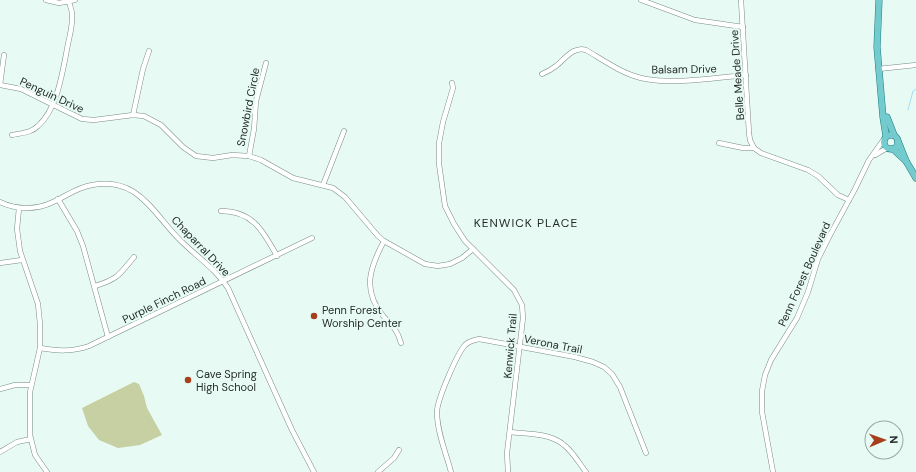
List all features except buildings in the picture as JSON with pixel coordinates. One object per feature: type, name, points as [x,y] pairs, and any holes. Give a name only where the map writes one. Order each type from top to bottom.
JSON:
[{"type":"main road","points":[[879,0],[877,36],[878,69],[883,111],[885,138],[884,145],[906,161]]},
{"type":"main road","points":[[883,111],[906,161],[916,178]]},
{"type":"main road","points":[[885,138],[890,134],[894,135]]},
{"type":"main road","points":[[890,149],[897,146],[898,141]]},
{"type":"street","points":[[46,0],[59,3],[75,0]]},
{"type":"street","points":[[641,0],[695,20],[743,27]]},
{"type":"street","name":"Belle Meade Drive","points":[[741,0],[749,133],[750,140],[754,148]]},
{"type":"street","points":[[12,134],[29,132],[38,127],[46,118],[52,105],[64,67],[71,28],[72,14],[69,2]]},
{"type":"street","name":"Balsam Drive","points":[[542,74],[555,67],[573,52],[582,49],[624,72],[651,80],[746,76]]},
{"type":"street","points":[[133,115],[143,69],[149,51]]},
{"type":"street","points":[[0,85],[4,55]]},
{"type":"street","name":"Snowbird Circle","points":[[248,156],[254,129],[256,101],[266,63]]},
{"type":"street","points":[[878,69],[916,65]]},
{"type":"street","name":"Kenwick Trail","points":[[452,83],[453,88],[443,122],[439,144],[439,164],[445,206],[465,241],[510,286],[520,299],[522,305],[523,318],[510,432],[508,472]]},
{"type":"street","name":"Penguin Drive","points":[[0,85],[21,90],[77,118],[88,120],[133,115],[144,116],[155,121],[166,129],[183,147],[196,156],[213,158],[232,155],[248,156],[261,160],[293,178],[334,188],[343,194],[378,236],[420,262],[432,265],[444,265],[456,261],[473,249]]},
{"type":"street","points":[[323,185],[344,131]]},
{"type":"street","name":"Penn Forest Boulevard","points":[[773,472],[762,412],[762,392],[765,375],[771,360],[797,318],[808,292],[823,248],[869,160],[885,138]]},
{"type":"street","points":[[719,143],[743,148],[754,148],[761,153],[813,172],[838,194],[849,200]]},
{"type":"street","name":"Penn Forest Boulevard","points":[[872,157],[878,152],[890,149]]},
{"type":"street","name":"Chaparral Drive","points":[[0,202],[19,208],[45,206],[77,189],[100,184],[114,184],[134,191],[146,200],[175,235],[224,281],[232,294],[292,430],[314,472]]},
{"type":"street","points":[[58,199],[77,232],[83,246],[108,337]]},
{"type":"street","points":[[19,208],[18,241],[22,260],[38,304],[40,324],[40,348],[29,406],[31,439],[35,455],[47,472]]},
{"type":"street","points":[[221,211],[240,213],[252,220],[264,233],[277,256]]},
{"type":"street","name":"Purple Finch Road","points":[[40,348],[71,350],[85,348],[312,238]]},
{"type":"street","points":[[384,241],[370,276],[370,291],[376,306],[398,332],[401,343]]},
{"type":"street","points":[[95,286],[109,282],[118,276],[134,256]]},
{"type":"street","points":[[0,263],[22,260]]},
{"type":"street","name":"Verona Trail","points":[[451,472],[440,432],[437,410],[444,389],[460,354],[466,344],[475,339],[519,346],[593,362],[609,370],[620,387],[646,453]]},
{"type":"street","points":[[0,389],[10,385],[32,385]]},
{"type":"street","points":[[510,432],[546,436],[556,439],[568,448],[586,472]]},
{"type":"street","points":[[0,452],[12,444],[31,439]]},
{"type":"street","points":[[378,472],[394,458],[399,450]]},
{"type":"green space","points":[[134,382],[139,384],[147,408],[162,435],[140,445],[118,448],[99,440],[88,426],[82,408]]},
{"type":"waterway","points":[[908,110],[913,91],[916,89]]},
{"type":"place","name":"Penn Forest Worship Center","points":[[314,316]]},
{"type":"place","name":"Cave Spring High School","points":[[188,380]]},
{"type":"district","name":"KENWICK PLACE","points":[[526,223]]}]
